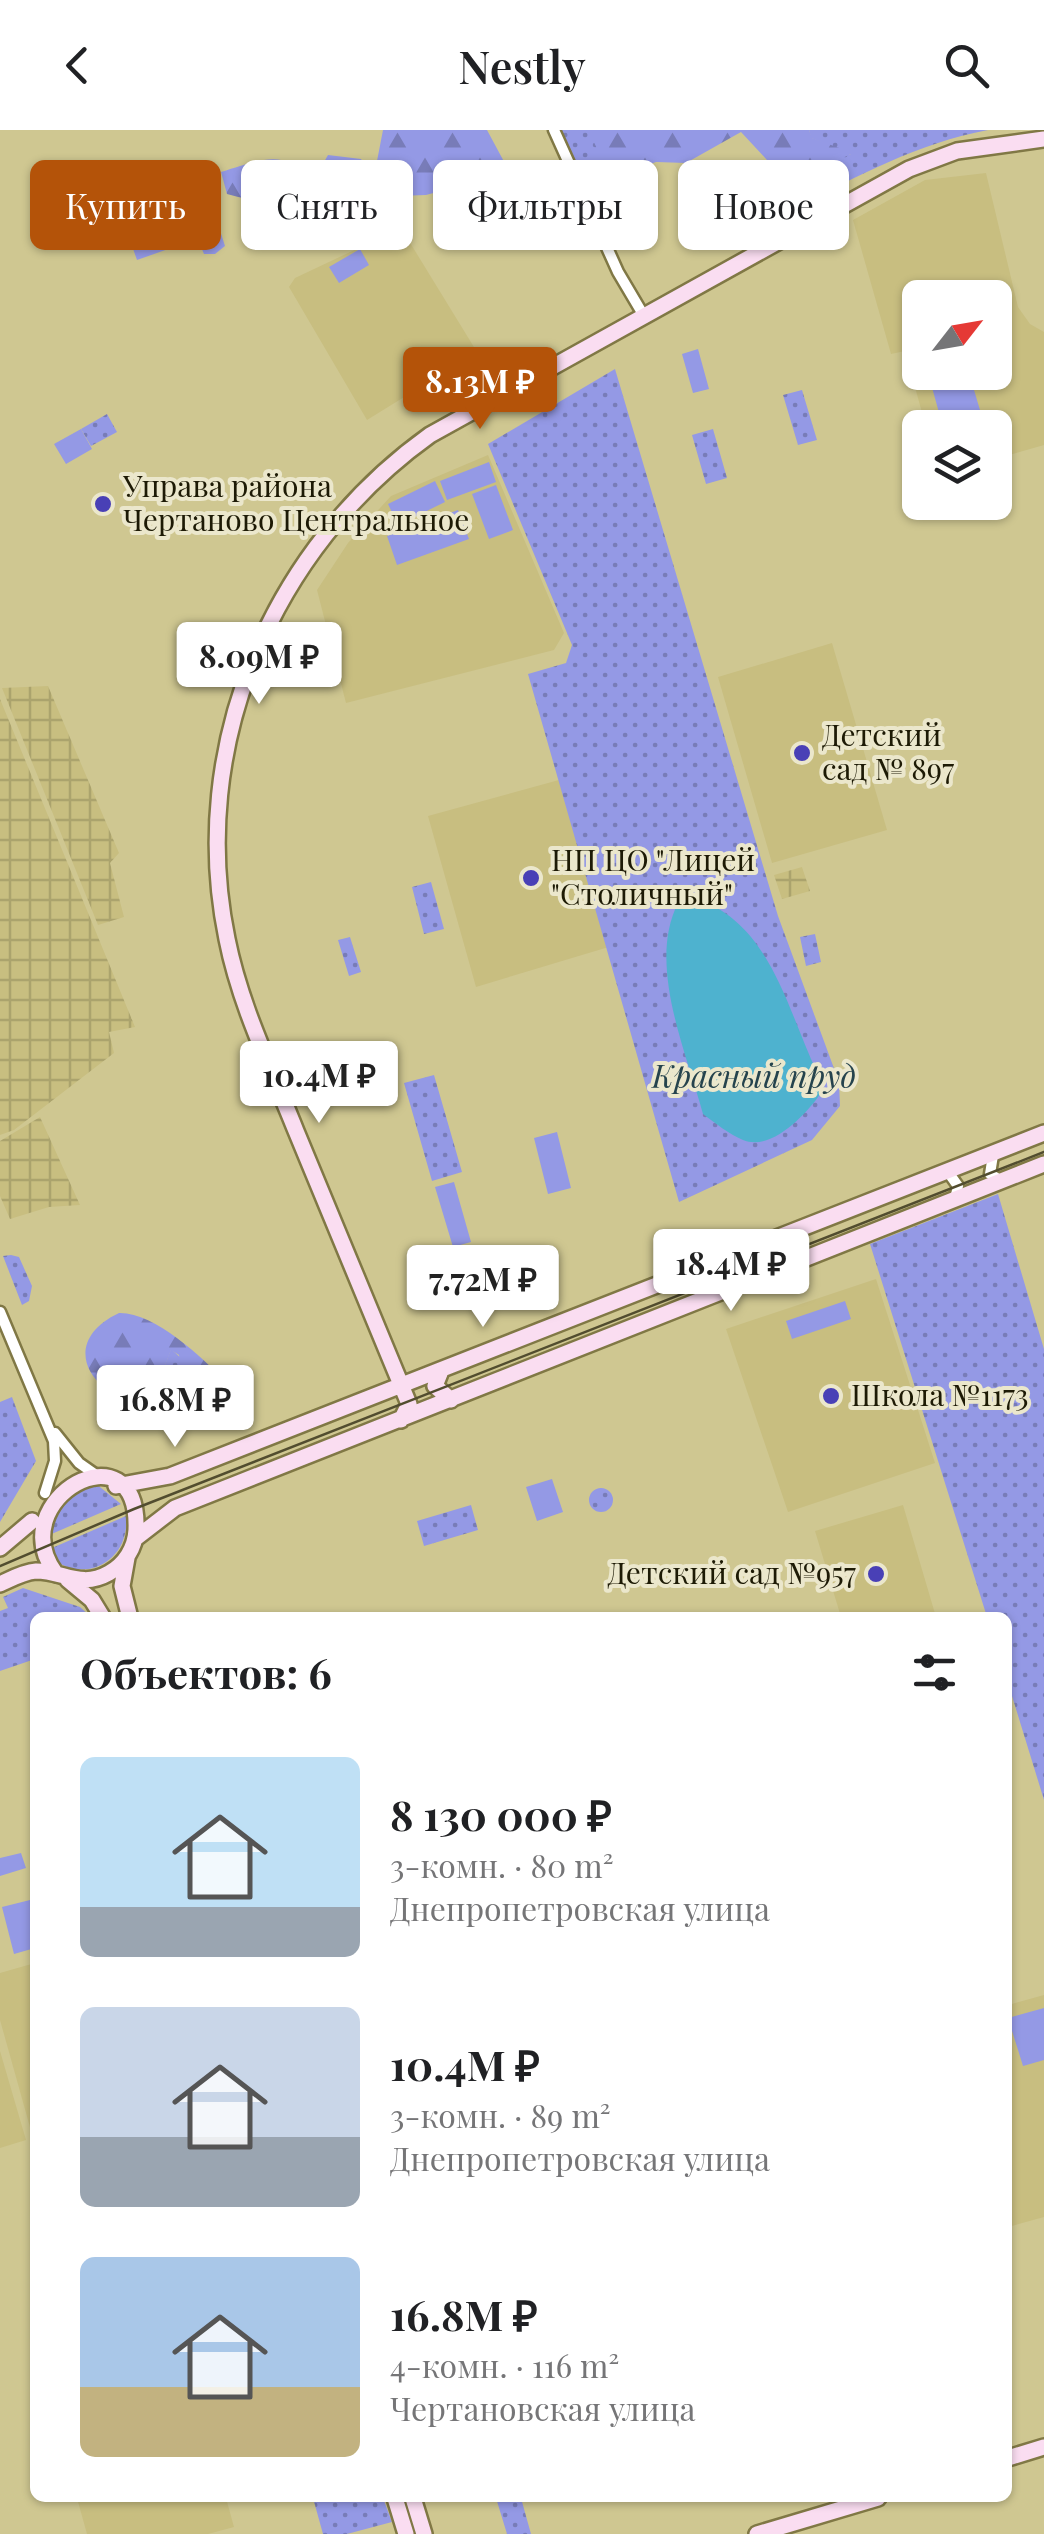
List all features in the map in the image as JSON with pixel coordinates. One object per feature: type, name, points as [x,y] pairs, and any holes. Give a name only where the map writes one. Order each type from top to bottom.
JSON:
[{"type":"main road","points":[[401,1420],[408,1411],[402,1386],[237,978],[220,902],[218,808],[222,760],[237,704],[268,624],[328,528],[371,480],[430,435],[909,170],[957,151],[1044,139]]},
{"type":"main road","points":[[116,1486],[163,1478],[1044,1133]]},
{"type":"main road","points":[[128,1612],[122,1586],[127,1558],[136,1538],[166,1512],[1044,1164]]},
{"type":"main road","points":[[441,1371],[436,1386],[443,1398],[451,1400]]},
{"type":"main road","points":[[0,1548],[32,1521],[45,1493],[70,1477],[100,1478],[116,1486],[134,1509],[136,1538]]},
{"type":"main road","points":[[32,1521],[36,1550],[92,1600],[99,1612]]},
{"type":"main road","points":[[0,1584],[30,1572],[96,1579],[127,1558]]},
{"type":"main road","points":[[1012,2457],[1044,2447]]},
{"type":"main road","points":[[397,2502],[406,2534]]},
{"type":"main road","points":[[414,2502],[424,2534]]},
{"type":"main road","points":[[757,2534],[865,2502]]},
{"type":"street","points":[[554,130],[618,272],[644,316]]},
{"type":"street","points":[[993,1154],[988,1168],[993,1178],[1002,1181]]},
{"type":"street","points":[[948,1172],[958,1186],[954,1200]]},
{"type":"street","points":[[0,1312],[48,1421],[79,1463],[100,1478]]},
{"type":"street","points":[[45,1493],[55,1461],[48,1421]]},
{"type":"shaded area","points":[[986,173],[1012,280],[902,280],[902,352],[891,354],[853,220],[925,180]]},
{"type":"shaded area","points":[[413,248],[477,352],[367,420],[289,287],[295,278],[354,250]]},
{"type":"shaded area","points":[[1012,282],[1018,307],[1030,324],[1044,332],[1044,445],[1012,454],[1012,410],[921,410],[916,390],[1012,390]]},
{"type":"shaded area","points":[[488,455],[564,633],[554,650],[346,703],[317,590],[348,543],[391,496]]},
{"type":"shaded area","name":"Детский сад № 897","points":[[832,643],[887,830],[772,863],[718,677]]},
{"type":"shaded area","points":[[48,686],[119,853],[110,863],[124,917],[98,925],[2,688]]},
{"type":"shaded area","points":[[0,699],[135,1027],[109,1032],[114,1053],[14,1130],[0,1135]]},
{"type":"shaded area","name":"НП ЦО \"Лицей \"Столичный\"","points":[[588,772],[632,940],[476,987],[428,816]]},
{"type":"shaded area","points":[[802,867],[810,891],[782,899],[774,875]]},
{"type":"shaded area","points":[[40,1117],[80,1205],[49,1207],[10,1219],[0,1196],[0,1141]]},
{"type":"shaded area","name":"Школа №1173","points":[[876,1279],[935,1463],[788,1512],[726,1329]]},
{"type":"shaded area","name":"Детский сад №957","points":[[903,1505],[935,1612],[839,1612],[815,1531]]},
{"type":"shaded area","points":[[30,1964],[30,2127],[0,2020],[0,1973]]},
{"type":"shaded area","points":[[1044,1995],[1044,2217],[1012,2226],[1012,2004]]},
{"type":"shaded area","points":[[0,2051],[26,2140],[0,2148]]},
{"type":"shaded area","points":[[78,2502],[227,2502],[234,2527],[208,2534],[87,2534]]},
{"type":"green space","points":[[383,130],[487,130],[503,160],[433,160],[433,193],[413,195],[413,160],[377,160]]},
{"type":"green space","points":[[560,130],[594,130],[605,160],[574,160]]},
{"type":"green space","points":[[594,130],[809,130],[812,138],[853,153],[838,160],[767,160],[741,132],[691,160],[678,163],[602,160],[591,136]]},
{"type":"green space","points":[[809,130],[988,130],[937,143],[849,181],[849,160],[829,160],[851,154],[811,138]]},
{"type":"green space","points":[[328,155],[362,160],[325,160]]},
{"type":"green space","points":[[241,165],[241,198],[227,194],[221,172]]},
{"type":"green space","points":[[133,250],[165,250],[137,260]]},
{"type":"green space","points":[[358,250],[369,265],[339,283],[329,267]]},
{"type":"green space","points":[[698,349],[709,389],[693,393],[682,354]]},
{"type":"green space","points":[[615,369],[778,916],[839,1082],[840,1106],[812,1140],[679,1202],[528,674],[566,663],[572,645],[488,444]]},
{"type":"green space","points":[[802,390],[817,440],[798,445],[783,395]]},
{"type":"green space","points":[[933,390],[974,390],[980,410],[938,410]]},
{"type":"green space","points":[[107,414],[117,432],[91,446],[81,429]]},
{"type":"green space","points":[[81,429],[92,449],[66,464],[54,444]]},
{"type":"green space","points":[[713,429],[727,478],[706,484],[692,435]]},
{"type":"green space","points":[[489,462],[496,482],[447,500],[440,481]]},
{"type":"green space","points":[[435,481],[445,502],[398,525],[388,504]]},
{"type":"green space","points":[[496,485],[513,530],[489,539],[472,494]]},
{"type":"green space","points":[[458,510],[469,539],[397,565],[387,536]]},
{"type":"green space","points":[[609,872],[617,904],[600,909],[591,877]]},
{"type":"green space","points":[[431,882],[444,929],[424,934],[412,887]]},
{"type":"green space","points":[[815,934],[821,962],[806,966],[800,937]]},
{"type":"green space","points":[[350,937],[361,972],[349,976],[338,940]]},
{"type":"green space","points":[[434,1075],[462,1172],[432,1181],[404,1083]]},
{"type":"green space","points":[[557,1132],[571,1188],[548,1194],[534,1138]]},
{"type":"green space","points":[[454,1182],[471,1242],[453,1247],[435,1187]]},
{"type":"green space","points":[[998,1194],[1044,1349],[1044,1800],[1012,1696],[1012,1612],[985,1612],[870,1244]]},
{"type":"green space","points":[[3,1256],[19,1257],[32,1286],[29,1301],[22,1305]]},
{"type":"green space","points":[[845,1301],[851,1319],[792,1339],[786,1321]]},
{"type":"green space","points":[[119,1313],[162,1328],[226,1382],[205,1385],[198,1374],[181,1371],[179,1355],[171,1350],[151,1402],[112,1392],[98,1382],[85,1354],[100,1325]]},
{"type":"green space","points":[[171,1349],[213,1387],[226,1382],[245,1391],[243,1401],[173,1398],[151,1402]]},
{"type":"green space","points":[[12,1397],[36,1461],[0,1522],[0,1402]]},
{"type":"green space","points":[[552,1479],[563,1512],[537,1521],[526,1487]]},
{"type":"green space","points":[[95,1483],[121,1504],[40,1539],[41,1513],[51,1496],[70,1486]]},
{"type":"green space","points":[[601,1488],[613,1500],[601,1512],[589,1500]]},
{"type":"green space","points":[[471,1505],[478,1530],[424,1546],[417,1521]]},
{"type":"green space","points":[[126,1516],[120,1547],[99,1566],[72,1568],[45,1551]]},
{"type":"green space","points":[[23,1588],[86,1612],[30,1612],[30,1661],[0,1671],[0,1611],[8,1608],[3,1597]]},
{"type":"green space","points":[[21,1853],[26,1868],[0,1876],[0,1858]]},
{"type":"green space","points":[[30,1900],[30,1949],[14,1954],[2,1907]]},
{"type":"green space","points":[[1044,2008],[1044,2060],[1023,2066],[1012,2031],[1012,2017]]},
{"type":"green space","points":[[314,2502],[384,2502],[392,2522],[347,2534],[323,2534]]},
{"type":"green space","points":[[497,2502],[522,2502],[531,2534],[507,2534]]},
{"type":"water","name":"Красный пруд","points":[[693,898],[719,909],[758,946],[773,970],[817,1072],[821,1093],[815,1101],[788,1128],[765,1141],[743,1140],[703,1114],[672,1008],[666,953],[669,927],[678,903]]},
{"type":"tram line","points":[[0,1566],[134,1509],[1044,1152]]},
{"type":"place","name":"Управа района Чертаново Центральное","points":[[103,504]]},
{"type":"place","name":"Детский сад № 897","points":[[802,753]]},
{"type":"place","name":"НП ЦО \"Лицей \"Столичный\"","points":[[531,878]]},
{"type":"place","name":"Школа №1173","points":[[831,1396]]},
{"type":"place","name":"Детский сад №957","points":[[876,1574]]}]
